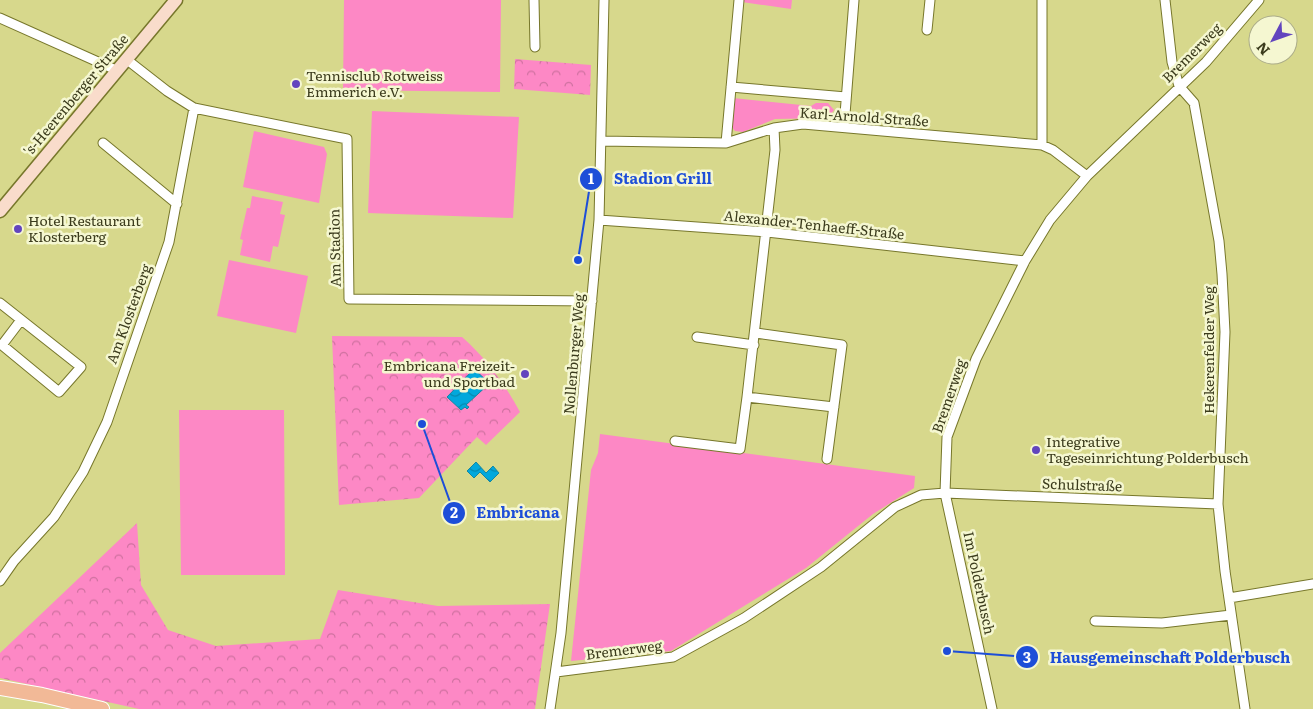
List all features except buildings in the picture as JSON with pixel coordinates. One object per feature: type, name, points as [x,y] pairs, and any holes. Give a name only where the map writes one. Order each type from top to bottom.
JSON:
[{"type":"main road","points":[[0,688],[42,695],[102,709]]},
{"type":"street","name":"'s-Heerenberger Straße","points":[[0,211],[176,0]]},
{"type":"street","points":[[534,0],[534,47]]},
{"type":"street","name":"Nollenburger Weg","points":[[550,709],[556,672],[599,220],[604,0]]},
{"type":"street","points":[[726,143],[739,0]]},
{"type":"street","points":[[844,127],[854,0]]},
{"type":"street","points":[[927,30],[930,0]]},
{"type":"street","points":[[1042,0],[1042,145]]},
{"type":"street","points":[[1164,0],[1172,62],[1179,86]]},
{"type":"street","name":"Bremerweg","points":[[556,672],[673,657],[744,618],[821,567],[895,507],[920,495],[945,493],[947,438],[976,359],[1025,261],[1050,220],[1087,176],[1206,62],[1259,0]]},
{"type":"street","points":[[0,18],[116,70]]},
{"type":"street","points":[[126,59],[167,92],[194,108]]},
{"type":"street","name":"Hekerenfelder Weg","points":[[1179,86],[1194,103],[1219,241],[1225,332],[1218,504],[1231,615],[1245,709]]},
{"type":"street","name":"Karl-Arnold-Straße","points":[[731,87],[846,97]]},
{"type":"street","name":"Am Klosterberg","points":[[0,581],[14,561],[54,517],[83,472],[103,430],[169,242],[194,108]]},
{"type":"street","name":"Am Stadion","points":[[194,108],[347,139],[349,299],[592,301]]},
{"type":"street","name":"Karl-Arnold-Straße","points":[[601,141],[726,143],[774,128],[803,124],[1042,145],[1053,150],[1087,176]]},
{"type":"street","points":[[675,441],[740,449],[756,333],[776,150],[774,128]]},
{"type":"street","points":[[102,143],[177,204]]},
{"type":"street","name":"Alexander-Tenhaeff-Straße","points":[[599,220],[766,232],[1025,261]]},
{"type":"street","points":[[0,303],[81,367],[59,392],[2,345],[21,320]]},
{"type":"street","points":[[756,333],[842,345],[827,459]]},
{"type":"street","points":[[697,337],[754,345]]},
{"type":"street","points":[[747,397],[834,407]]},
{"type":"street","name":"Schulstraße","points":[[945,493],[1218,504]]},
{"type":"street","name":"Im Polderbusch","points":[[945,493],[992,709]]},
{"type":"street","points":[[1229,598],[1313,584]]},
{"type":"street","points":[[1095,621],[1162,623],[1231,615]]},
{"type":"green space","points":[[344,0],[501,0],[500,92],[343,90]]},
{"type":"green space","points":[[742,0],[792,0],[791,9],[742,2]]},
{"type":"green space","points":[[515,59],[591,65],[590,95],[514,89]]},
{"type":"green space","points":[[733,98],[811,106],[816,103],[828,103],[834,110],[828,118],[775,119],[743,132],[735,131],[731,126]]},
{"type":"green space","points":[[372,111],[519,117],[513,218],[368,213]]},
{"type":"green space","points":[[254,131],[324,147],[327,154],[319,203],[243,187]]},
{"type":"green space","points":[[252,196],[283,202],[280,214],[285,215],[278,247],[273,246],[270,262],[240,255],[243,240],[240,239],[247,208],[250,208]]},
{"type":"green space","points":[[229,260],[308,276],[296,333],[217,316]]},
{"type":"green space","points":[[332,336],[462,337],[494,372],[520,412],[486,445],[477,437],[419,498],[339,505]]},
{"type":"green space","points":[[179,410],[284,410],[285,575],[181,575]]},
{"type":"green space","points":[[600,434],[915,476],[914,488],[873,514],[806,568],[671,651],[571,661],[591,470],[598,453]]},
{"type":"green space","points":[[137,523],[141,585],[168,630],[216,646],[320,639],[338,590],[438,606],[550,604],[535,709],[139,709],[0,678],[0,653]]},
{"type":"water","points":[[474,369],[487,381],[491,382],[466,405],[469,407],[467,409],[465,407],[461,410],[447,397]]},
{"type":"water","points":[[476,462],[486,473],[493,466],[499,473],[490,482],[480,472],[474,478],[467,471]]},
{"type":"place","name":"Tennisclub Rotweiss Emmerich e.V.","points":[[296,84]]},
{"type":"place","name":"Hotel Restaurant Klosterberg","points":[[18,229]]},
{"type":"place","name":"Stadion Grill","points":[[578,260]]},
{"type":"place","name":"Embricana Freizeit- und Sportbad","points":[[525,374]]},
{"type":"place","name":"Embricana","points":[[422,424]]},
{"type":"place","name":"Integrative Tageseinrichtung Polderbusch","points":[[1036,450]]},
{"type":"place","name":"Hausgemeinschaft Polderbusch","points":[[947,651]]}]
